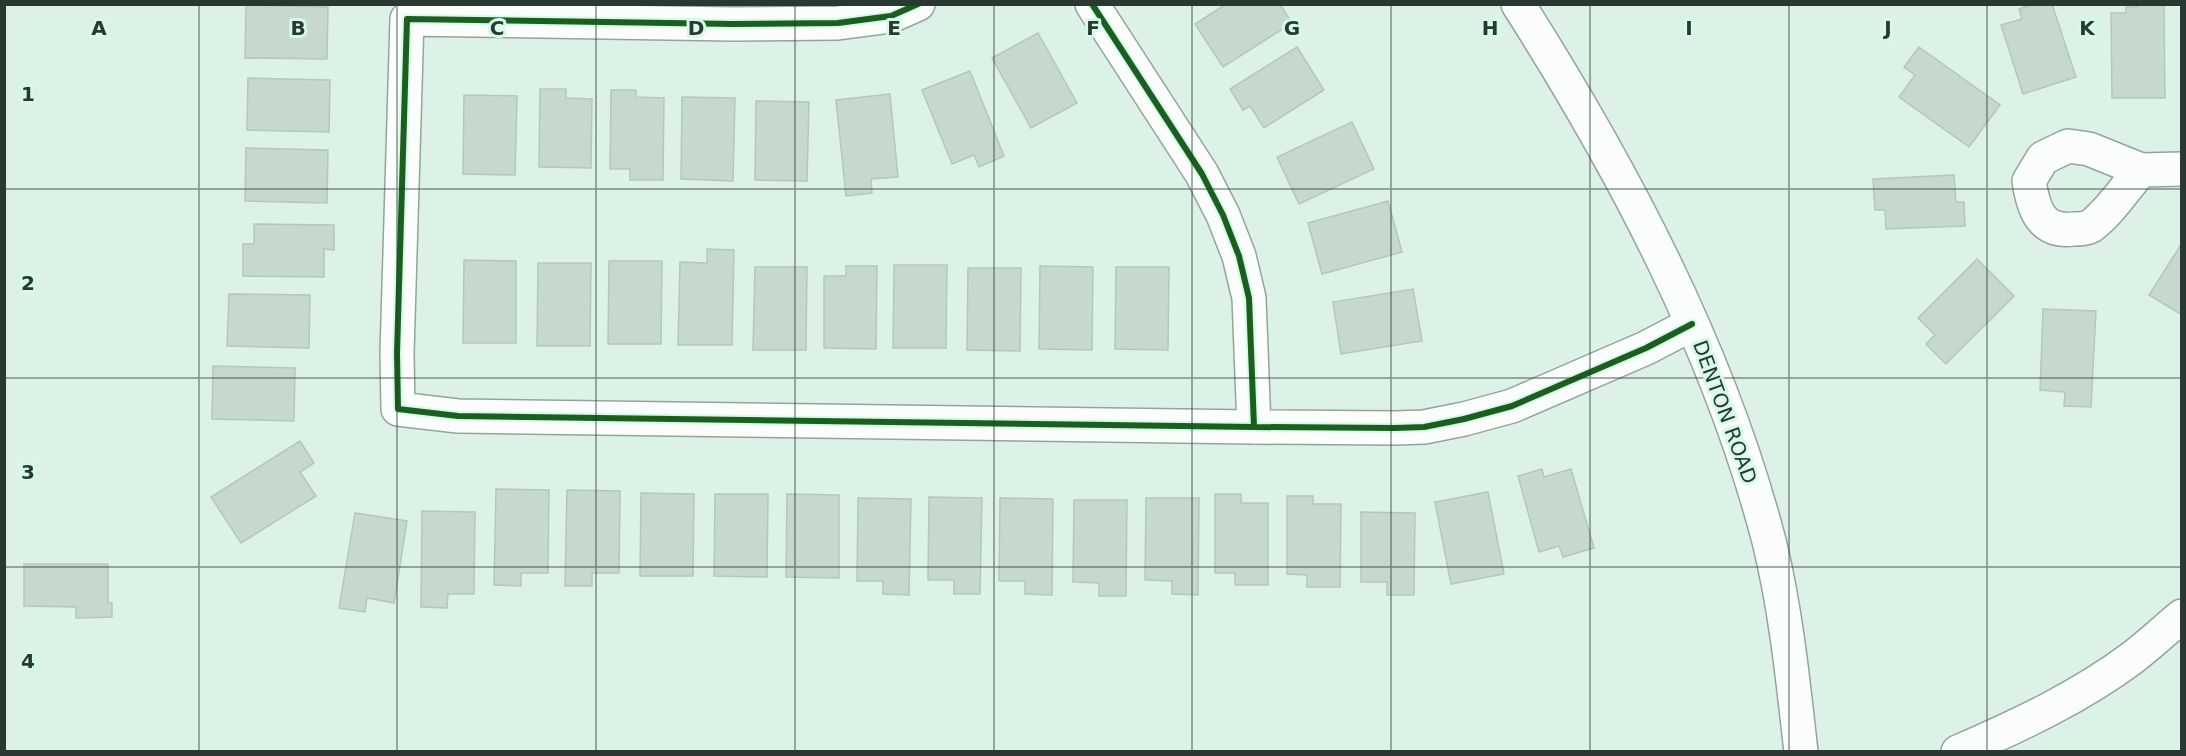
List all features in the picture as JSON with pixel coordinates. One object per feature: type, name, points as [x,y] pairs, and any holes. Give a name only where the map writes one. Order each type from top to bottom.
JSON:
[{"type":"street","points":[[918,4],[891,16],[838,23],[733,24],[407,12],[397,353],[398,409],[458,416],[1254,427],[1424,427],[1512,406],[1646,348],[1692,324]]},
{"type":"street","points":[[1092,4],[1202,174],[1227,225],[1239,256],[1249,298],[1254,427]]},
{"type":"street","name":"DENTON ROAD","points":[[1518,4],[1605,149],[1644,223],[1711,365],[1769,542],[1787,629],[1801,752]]},
{"type":"street","points":[[2141,170],[2181,169]]},
{"type":"street","points":[[1958,752],[2006,731],[2074,696],[2132,658],[2181,616]]},
{"type":"building","points":[[1226,4],[1280,4],[1292,23],[1223,67],[1195,24]]},
{"type":"building","points":[[2033,4],[2052,4],[2076,77],[2023,94],[2001,25],[2022,19],[2019,9]]},
{"type":"building","points":[[2137,4],[2164,4],[2165,98],[2112,98],[2111,13],[2126,13],[2126,7],[2137,7]]},
{"type":"building","points":[[246,5],[328,7],[327,59],[245,58]]},
{"type":"building","points":[[1038,33],[1077,103],[1031,128],[992,58]]},
{"type":"building","points":[[1297,47],[1324,90],[1264,128],[1250,106],[1243,110],[1230,89]]},
{"type":"building","points":[[1919,47],[2000,105],[1969,147],[1899,97],[1915,75],[1904,67]]},
{"type":"building","points":[[970,71],[1004,156],[979,167],[974,155],[952,164],[922,90]]},
{"type":"building","points":[[248,78],[330,80],[329,132],[247,130]]},
{"type":"building","points":[[540,89],[566,89],[566,98],[592,99],[591,168],[539,167]]},
{"type":"building","points":[[611,90],[636,90],[636,97],[664,98],[663,180],[630,180],[630,169],[610,169]]},
{"type":"building","points":[[890,94],[898,177],[871,179],[872,193],[846,196],[836,100]]},
{"type":"building","points":[[464,95],[517,96],[515,175],[463,174]]},
{"type":"building","points":[[682,97],[735,98],[733,181],[681,179]]},
{"type":"building","points":[[756,101],[809,102],[807,181],[755,180]]},
{"type":"building","points":[[1352,122],[1374,169],[1299,204],[1277,157]]},
{"type":"building","points":[[246,148],[328,150],[327,203],[245,201]]},
{"type":"building","points":[[1954,175],[1956,202],[1964,202],[1965,226],[1886,229],[1885,210],[1875,210],[1873,179]]},
{"type":"building","points":[[1388,201],[1402,252],[1322,274],[1308,223]]},
{"type":"building","points":[[254,224],[334,225],[334,250],[324,249],[324,277],[243,276],[243,244],[254,244]]},
{"type":"building","points":[[2182,243],[2182,315],[2149,295]]},
{"type":"building","points":[[707,249],[734,250],[732,345],[678,345],[680,262],[707,263]]},
{"type":"building","points":[[1977,259],[2014,296],[1946,364],[1926,344],[1935,335],[1918,318]]},
{"type":"building","points":[[464,260],[516,261],[516,343],[463,343]]},
{"type":"building","points":[[609,261],[662,261],[661,344],[608,344]]},
{"type":"building","points":[[538,263],[591,263],[590,346],[537,346]]},
{"type":"building","points":[[894,265],[947,265],[946,348],[893,348]]},
{"type":"building","points":[[846,266],[877,266],[876,349],[824,348],[824,276],[846,276]]},
{"type":"building","points":[[1040,266],[1093,267],[1092,350],[1039,349]]},
{"type":"building","points":[[755,267],[807,267],[806,350],[753,350]]},
{"type":"building","points":[[1116,267],[1169,267],[1168,350],[1115,349]]},
{"type":"building","points":[[968,268],[1021,268],[1020,351],[967,350]]},
{"type":"building","points":[[1413,289],[1422,341],[1341,354],[1333,302]]},
{"type":"building","points":[[229,294],[310,295],[309,348],[227,346]]},
{"type":"building","points":[[2043,309],[2096,311],[2091,407],[2064,406],[2065,392],[2040,390]]},
{"type":"building","points":[[213,366],[295,368],[294,421],[212,419]]},
{"type":"building","points":[[300,441],[314,463],[300,472],[316,496],[241,543],[211,497]]},
{"type":"building","points":[[1542,469],[1544,477],[1571,469],[1594,548],[1563,557],[1559,546],[1539,552],[1518,476]]},
{"type":"building","points":[[496,489],[549,490],[548,573],[521,573],[521,586],[494,585]]},
{"type":"building","points":[[567,490],[620,491],[619,573],[592,573],[592,586],[565,586]]},
{"type":"building","points":[[1488,492],[1504,574],[1451,584],[1435,502]]},
{"type":"building","points":[[641,493],[694,494],[693,576],[640,576]]},
{"type":"building","points":[[715,494],[768,494],[767,577],[714,576]]},
{"type":"building","points":[[787,494],[839,495],[839,578],[786,577]]},
{"type":"building","points":[[1215,494],[1241,494],[1241,503],[1268,503],[1268,585],[1235,585],[1235,573],[1215,573]]},
{"type":"building","points":[[1287,496],[1313,496],[1313,504],[1341,504],[1340,587],[1307,587],[1307,575],[1287,574]]},
{"type":"building","points":[[929,497],[982,498],[980,594],[954,594],[954,580],[928,580]]},
{"type":"building","points":[[858,498],[911,499],[909,595],[883,594],[883,581],[857,581]]},
{"type":"building","points":[[1000,498],[1053,499],[1052,595],[1025,594],[1025,581],[999,581]]},
{"type":"building","points":[[1146,498],[1199,498],[1198,595],[1172,594],[1172,581],[1145,580]]},
{"type":"building","points":[[1074,500],[1127,500],[1126,596],[1099,596],[1099,583],[1073,582]]},
{"type":"building","points":[[422,511],[475,512],[474,594],[448,594],[447,608],[421,607]]},
{"type":"building","points":[[1361,512],[1415,513],[1414,595],[1387,595],[1387,582],[1361,582]]},
{"type":"building","points":[[355,513],[407,521],[394,603],[367,598],[365,612],[339,608]]},
{"type":"building","points":[[24,564],[108,564],[108,603],[112,603],[112,617],[76,618],[76,607],[24,606]]},
{"type":"cycle path","points":[[918,4],[891,16],[838,23],[733,24],[407,19],[397,353],[398,409],[458,416],[1254,427]]},
{"type":"cycle path","points":[[1092,4],[1202,174],[1223,215],[1239,256],[1249,298],[1254,427],[1424,427],[1464,419],[1512,406],[1646,348],[1692,324]]}]
